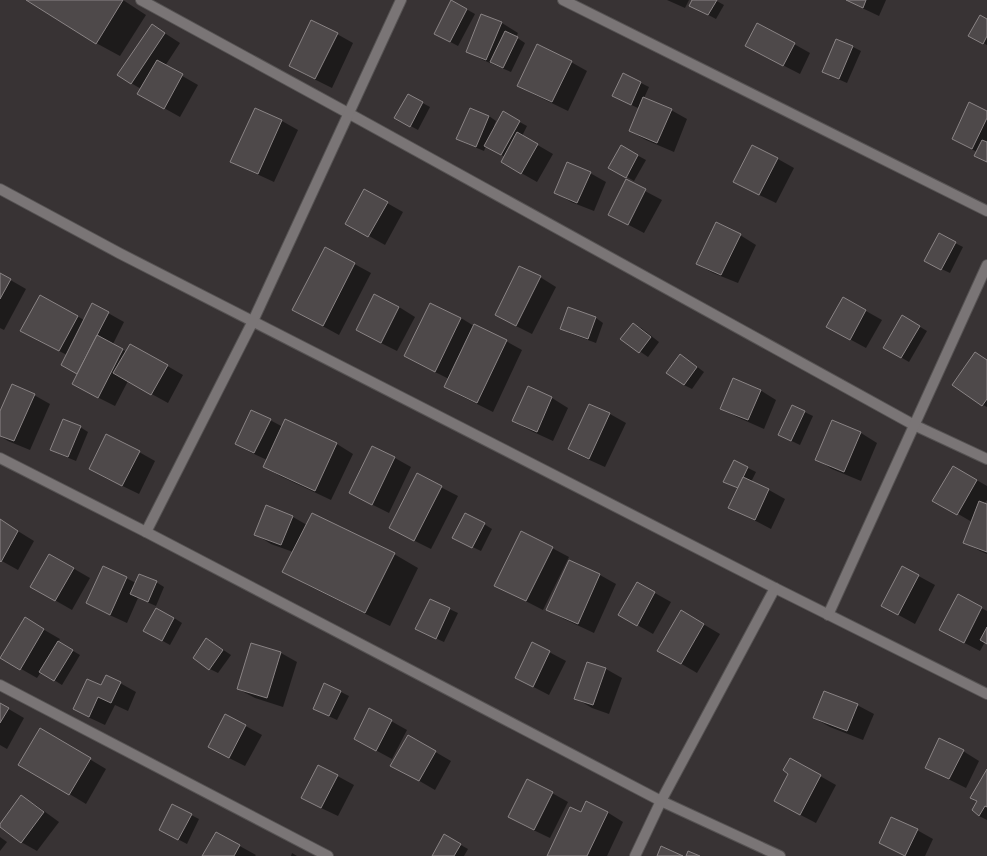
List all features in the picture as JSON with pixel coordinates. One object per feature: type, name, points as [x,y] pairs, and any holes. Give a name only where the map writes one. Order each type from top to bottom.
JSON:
[{"type":"street","points":[[140,0],[914,425],[987,459]]},
{"type":"street","points":[[146,532],[253,321],[401,0]]},
{"type":"street","points":[[563,0],[987,211]]},
{"type":"street","points":[[0,190],[119,253],[775,588],[987,694]]},
{"type":"street","points":[[828,615],[987,265]]},
{"type":"street","points":[[0,458],[146,532],[661,801],[780,856]]},
{"type":"street","points":[[635,856],[661,801],[775,588]]},
{"type":"street","points":[[0,685],[328,856]]},
{"type":"building","points":[[26,0],[123,0],[96,44]]},
{"type":"building","points":[[451,0],[467,9],[450,42],[434,34]]},
{"type":"building","points":[[692,0],[717,0],[708,15],[689,6]]},
{"type":"building","points":[[846,0],[866,0],[863,8]]},
{"type":"building","points":[[481,14],[502,22],[486,60],[466,52]]},
{"type":"building","points":[[980,15],[987,19],[987,36],[983,44],[968,36]]},
{"type":"building","points":[[311,20],[338,33],[315,79],[289,66]]},
{"type":"building","points":[[757,23],[795,43],[783,66],[745,46]]},
{"type":"building","points":[[152,24],[165,33],[131,84],[117,75]]},
{"type":"building","points":[[505,31],[518,37],[503,68],[490,62]]},
{"type":"building","points":[[836,39],[853,46],[839,79],[822,72]]},
{"type":"building","points":[[537,44],[572,61],[552,102],[517,86]]},
{"type":"building","points":[[157,60],[183,74],[164,109],[137,94]]},
{"type":"building","points":[[623,73],[641,82],[631,105],[612,96]]},
{"type":"building","points":[[408,94],[423,102],[410,127],[394,118]]},
{"type":"building","points":[[643,97],[672,109],[657,143],[629,131]]},
{"type":"building","points":[[969,102],[987,111],[987,118],[972,149],[952,139]]},
{"type":"building","points":[[255,108],[282,120],[258,174],[230,162]]},
{"type":"building","points":[[470,108],[489,116],[476,147],[456,139]]},
{"type":"building","points":[[503,111],[520,121],[501,155],[484,146]]},
{"type":"building","points":[[517,132],[538,144],[521,174],[501,162]]},
{"type":"building","points":[[982,140],[987,142],[987,162],[974,156]]},
{"type":"building","points":[[621,145],[638,155],[626,178],[608,168]]},
{"type":"building","points":[[752,145],[778,158],[759,195],[733,182]]},
{"type":"building","points":[[567,162],[591,172],[577,203],[554,193]]},
{"type":"building","points":[[626,179],[646,189],[628,225],[608,215]]},
{"type":"building","points":[[364,189],[388,202],[368,237],[345,224]]},
{"type":"building","points":[[716,222],[741,234],[721,275],[696,264]]},
{"type":"building","points":[[939,233],[956,242],[941,270],[924,261]]},
{"type":"building","points":[[325,247],[355,263],[323,326],[292,310]]},
{"type":"building","points":[[519,266],[541,276],[516,326],[495,315]]},
{"type":"building","points":[[0,273],[11,279],[0,299]]},
{"type":"building","points":[[374,294],[399,307],[381,343],[356,330]]},
{"type":"building","points":[[40,295],[78,316],[59,351],[20,331]]},
{"type":"building","points":[[843,297],[866,310],[850,340],[826,327]]},
{"type":"building","points":[[92,303],[109,312],[77,374],[61,365]]},
{"type":"building","points":[[430,303],[461,318],[435,372],[404,356]]},
{"type":"building","points":[[568,307],[596,317],[588,339],[560,329]]},
{"type":"building","points":[[902,315],[920,326],[901,358],[883,348]]},
{"type":"building","points":[[633,323],[651,337],[639,353],[620,339]]},
{"type":"building","points":[[474,324],[507,340],[477,403],[444,387]]},
{"type":"building","points":[[97,335],[123,349],[98,398],[72,384]]},
{"type":"building","points":[[130,344],[168,365],[151,395],[113,373]]},
{"type":"building","points":[[975,352],[987,360],[987,399],[982,406],[952,385]]},
{"type":"building","points":[[680,354],[697,367],[684,385],[666,373]]},
{"type":"building","points":[[733,378],[761,390],[748,420],[720,409]]},
{"type":"building","points":[[12,384],[35,394],[14,441],[0,436],[0,411]]},
{"type":"building","points":[[528,386],[552,397],[537,432],[512,421]]},
{"type":"building","points":[[589,404],[610,413],[589,459],[568,449]]},
{"type":"building","points":[[792,405],[805,411],[791,441],[778,435]]},
{"type":"building","points":[[251,410],[271,419],[254,453],[235,444]]},
{"type":"building","points":[[63,419],[81,426],[68,457],[50,450]]},
{"type":"building","points":[[285,419],[337,443],[315,491],[263,467]]},
{"type":"building","points":[[832,420],[861,432],[844,472],[815,460]]},
{"type":"building","points":[[106,434],[140,451],[122,486],[89,469]]},
{"type":"building","points":[[372,446],[395,457],[372,505],[349,493]]},
{"type":"building","points":[[734,460],[748,467],[738,488],[723,482]]},
{"type":"building","points":[[953,466],[977,480],[957,515],[932,501]]},
{"type":"building","points":[[417,473],[442,486],[414,541],[389,528]]},
{"type":"building","points":[[743,477],[769,489],[755,520],[728,508]]},
{"type":"building","points":[[979,501],[987,504],[987,552],[963,543]]},
{"type":"building","points":[[266,505],[293,516],[281,545],[254,535]]},
{"type":"building","points":[[312,513],[395,553],[365,613],[282,572]]},
{"type":"building","points":[[465,513],[485,523],[472,548],[452,538]]},
{"type":"building","points":[[0,519],[18,531],[1,562],[0,561]]},
{"type":"building","points":[[521,531],[553,547],[526,601],[494,586]]},
{"type":"building","points":[[49,554],[74,568],[55,601],[30,587]]},
{"type":"building","points":[[569,560],[600,574],[578,624],[546,610]]},
{"type":"building","points":[[103,566],[127,577],[110,615],[86,603]]},
{"type":"building","points":[[902,566],[919,575],[898,615],[881,606]]},
{"type":"building","points":[[139,574],[157,581],[148,602],[130,594]]},
{"type":"building","points":[[637,582],[655,592],[637,626],[618,615]]},
{"type":"building","points":[[958,594],[982,607],[964,643],[939,630]]},
{"type":"building","points":[[430,599],[450,608],[436,639],[415,629]]},
{"type":"building","points":[[156,608],[174,618],[162,641],[143,631]]},
{"type":"building","points":[[681,610],[704,624],[681,664],[657,651]]},
{"type":"building","points":[[25,617],[44,629],[20,670],[0,658]]},
{"type":"building","points":[[987,627],[987,644],[980,640]]},
{"type":"building","points":[[206,638],[223,650],[209,670],[193,658]]},
{"type":"building","points":[[58,641],[73,650],[54,681],[39,672]]},
{"type":"building","points":[[532,642],[550,651],[533,687],[515,678]]},
{"type":"building","points":[[251,643],[281,652],[267,698],[237,689]]},
{"type":"building","points":[[587,662],[606,668],[593,705],[574,699]]},
{"type":"building","points":[[106,675],[121,682],[111,703],[98,697],[89,717],[73,709],[87,679],[101,685]]},
{"type":"building","points":[[324,683],[341,691],[329,716],[313,709]]},
{"type":"building","points":[[824,691],[858,704],[847,731],[813,718]]},
{"type":"building","points":[[0,703],[9,708],[0,723]]},
{"type":"building","points":[[369,708],[392,720],[376,751],[354,739]]},
{"type":"building","points":[[225,714],[246,725],[229,758],[208,747]]},
{"type":"building","points":[[40,728],[91,758],[69,795],[18,765]]},
{"type":"building","points":[[408,735],[436,751],[419,781],[390,766]]},
{"type":"building","points":[[939,738],[964,750],[949,779],[925,768]]},
{"type":"building","points":[[790,758],[821,775],[800,815],[774,801],[788,774],[783,770]]},
{"type":"building","points":[[318,765],[338,775],[321,808],[301,798]]},
{"type":"building","points":[[987,769],[987,807],[985,806],[979,816],[972,810],[977,801],[970,798]]},
{"type":"building","points":[[527,779],[553,792],[534,830],[508,817]]},
{"type":"building","points":[[21,795],[44,812],[21,843],[0,827],[0,824]]},
{"type":"building","points":[[586,801],[608,812],[587,856],[547,856],[570,807],[581,812]]},
{"type":"building","points":[[172,804],[192,814],[178,840],[159,830]]},
{"type":"building","points":[[891,817],[918,829],[905,856],[879,843]]},
{"type":"building","points":[[216,832],[240,845],[234,856],[202,856]]},
{"type":"building","points":[[444,834],[461,844],[454,856],[432,856]]},
{"type":"building","points":[[661,846],[683,856],[657,856]]},
{"type":"building","points":[[688,851],[700,856],[686,856]]}]
